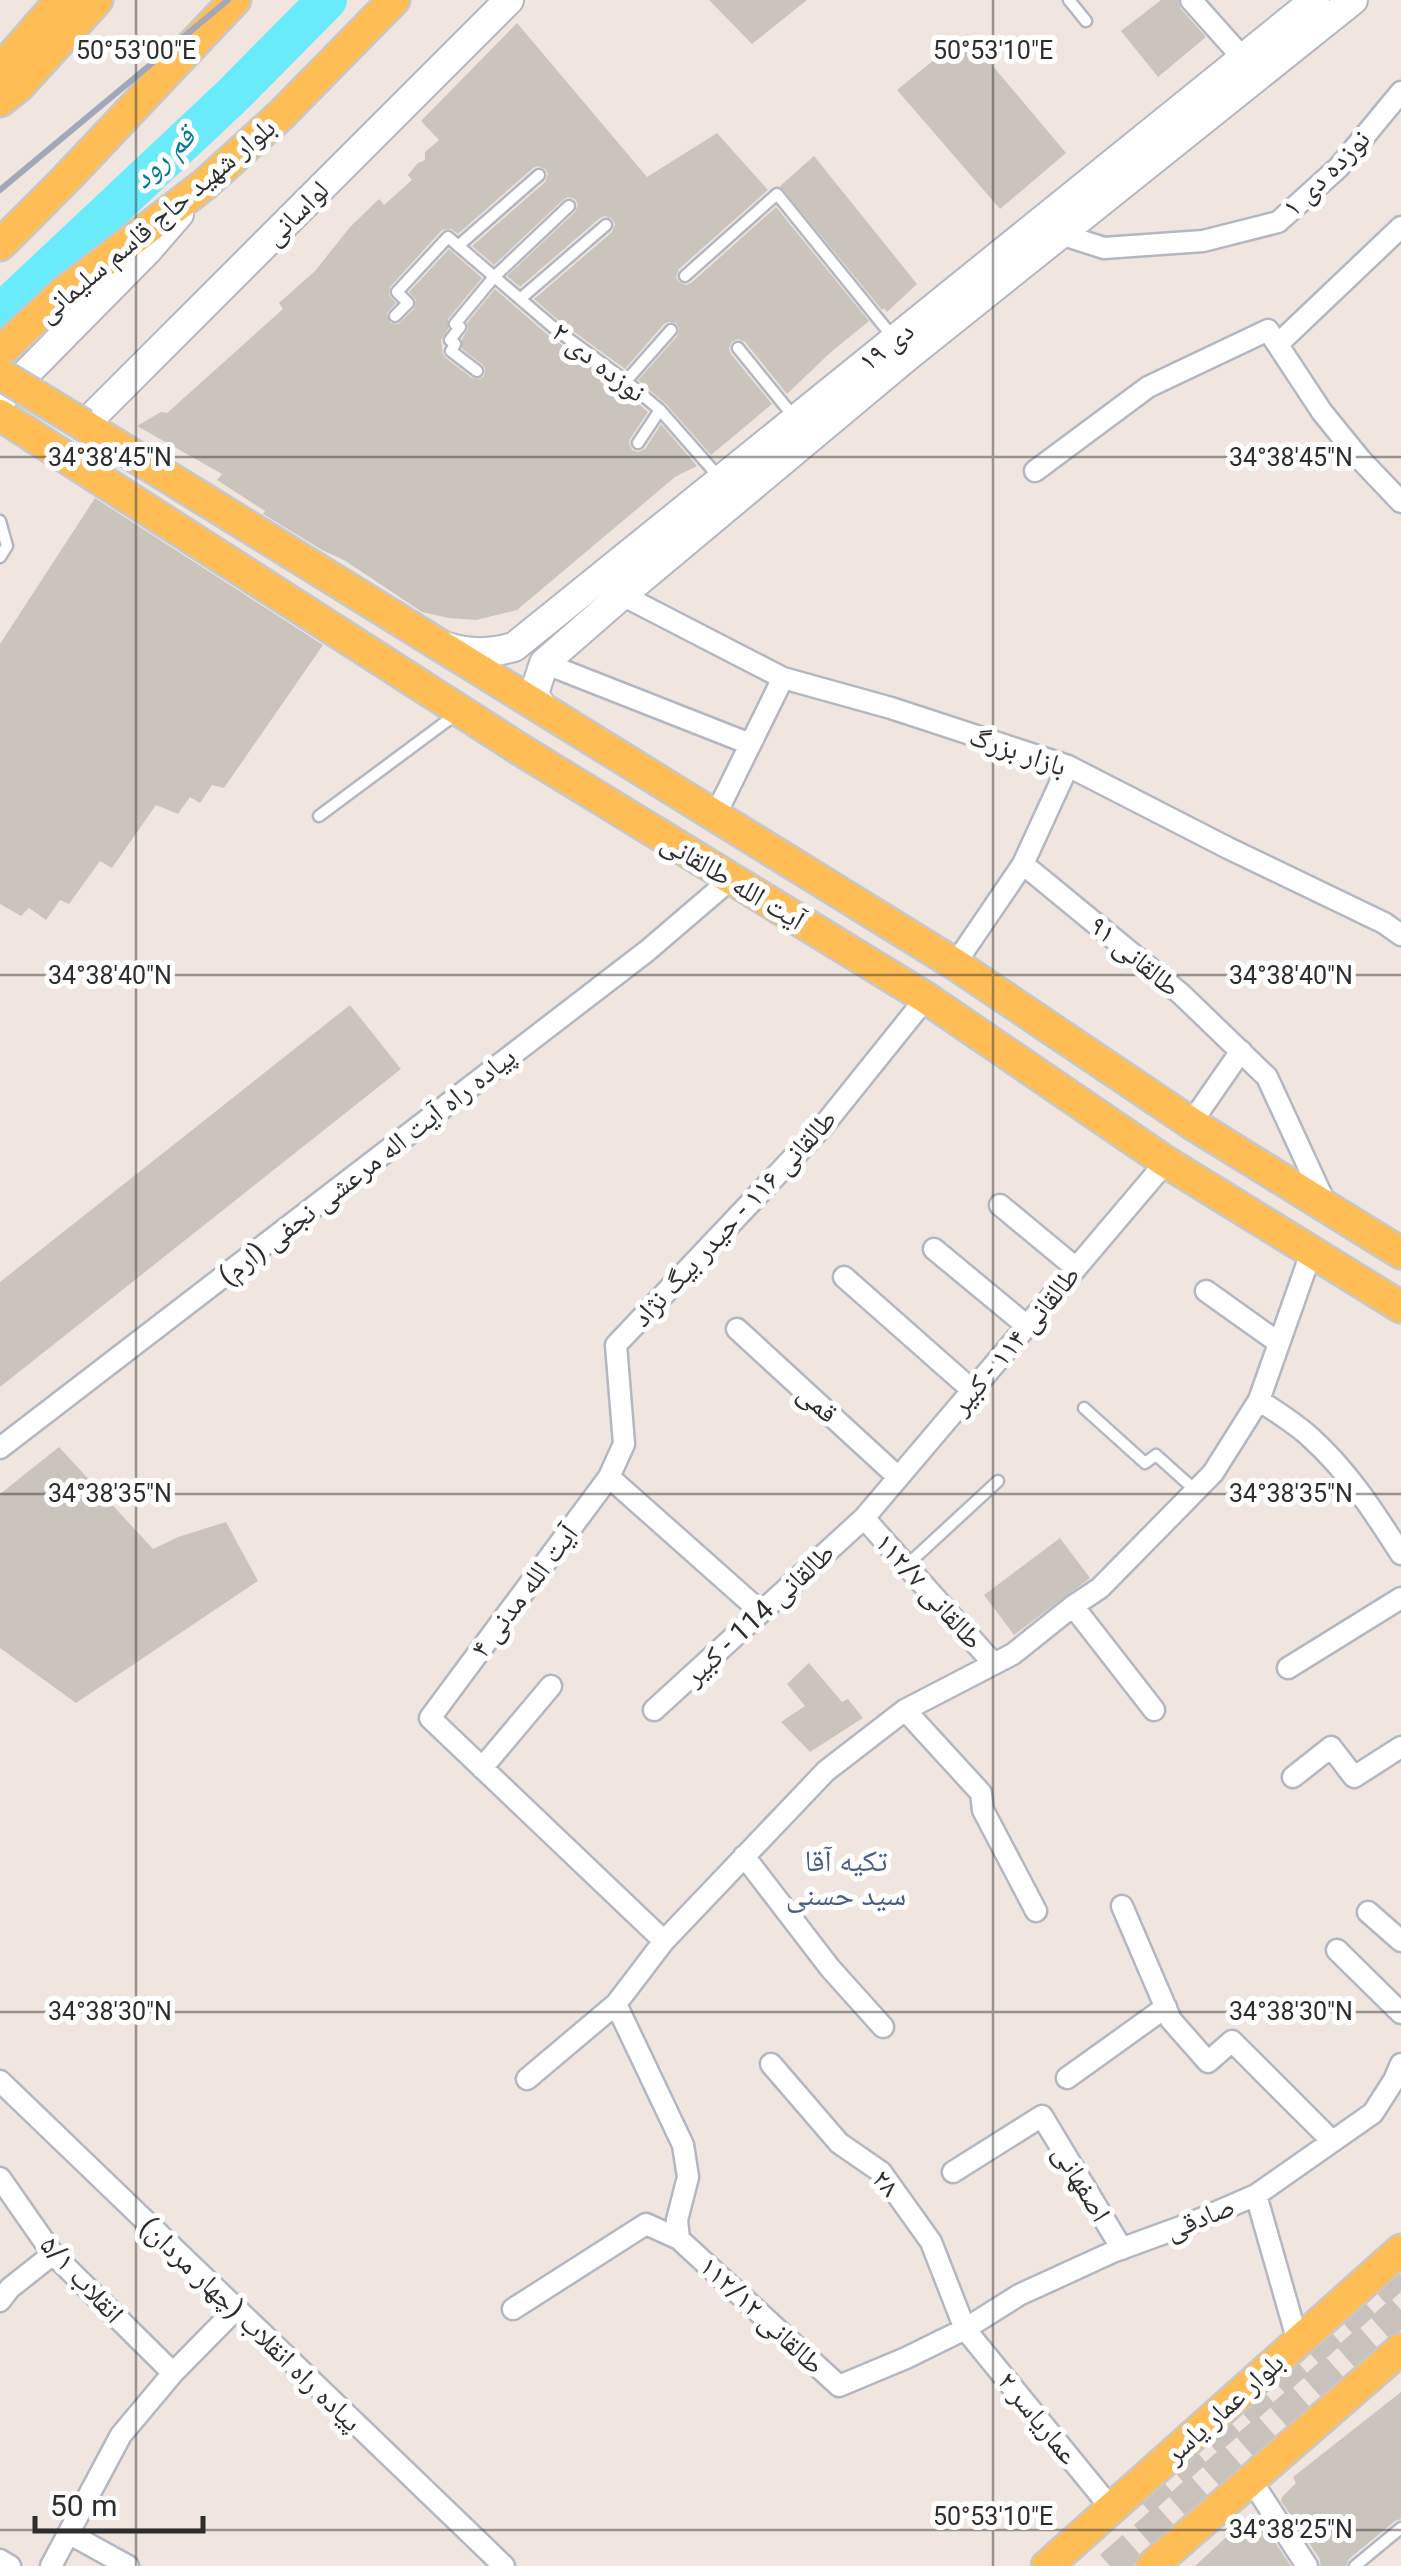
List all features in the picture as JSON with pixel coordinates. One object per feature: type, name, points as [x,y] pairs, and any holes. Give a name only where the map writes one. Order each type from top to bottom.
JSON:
[{"type":"main road","points":[[0,70],[61,0]]},
{"type":"main road","points":[[0,101],[19,86],[97,0]]},
{"type":"main road","points":[[0,245],[235,0]]},
{"type":"main road","name":"بلوار شهید حاج قاسم سلیمانی","points":[[0,352],[63,292],[204,185],[282,115],[394,0]]},
{"type":"main road","name":"لواسانی","points":[[84,426],[509,0]]},
{"type":"main road","name":"۱۹ دی","points":[[1251,67],[1315,0]]},
{"type":"main road","name":"۱۹ دی","points":[[443,646],[476,653],[514,646],[729,490],[1251,67],[1353,0]]},
{"type":"main road","points":[[0,400],[147,251],[204,185]]},
{"type":"main road","name":"۱۹ دی","points":[[544,663],[622,595],[796,419],[902,348]]},
{"type":"main road","name":"آیت الله طالقانی","points":[[0,374],[955,964],[1192,1123],[1401,1253]]},
{"type":"main road","name":"آیت الله طالقانی","points":[[0,415],[460,711],[926,998],[1166,1162],[1401,1307]]},
{"type":"main road","points":[[544,663],[534,694],[544,710]]},
{"type":"main road","name":"بلوار عمار یاسر","points":[[1046,2566],[1401,2250]]},
{"type":"main road","points":[[1152,2566],[1401,2349]]},
{"type":"street","points":[[1191,0],[1251,67]]},
{"type":"street","name":"نوزده دی ۱","points":[[1050,229],[1104,248],[1203,241],[1278,222],[1339,167],[1400,96]]},
{"type":"street","points":[[1036,470],[1148,387],[1273,337],[1401,228]]},
{"type":"street","points":[[1273,337],[1322,412],[1401,502]]},
{"type":"street","name":"بازار بزرگ","points":[[622,595],[783,678],[1068,766],[1384,923],[1401,936]]},
{"type":"street","points":[[544,663],[750,744]]},
{"type":"street","points":[[714,816],[783,678]]},
{"type":"street","points":[[955,964],[1023,864],[1068,766]]},
{"type":"street","name":"طالقانی ۹۱","points":[[1023,864],[1181,994],[1267,1077],[1328,1209]]},
{"type":"street","name":"پیاده راه آیت اله مرعشی نجفی (ارم)","points":[[0,1448],[647,951],[731,880]]},
{"type":"street","name":"طالقانی ۱۱۶ - حیدر بیگ نژاد","points":[[613,1470],[624,1444],[616,1344],[824,1125],[926,998]]},
{"type":"street","points":[[1192,1123],[1241,1051]]},
{"type":"street","name":"طالقانی ۱۱۴ - کبیر","points":[[864,1518],[1166,1162]]},
{"type":"street","points":[[1000,1205],[1076,1268]]},
{"type":"street","points":[[934,1249],[1026,1326]]},
{"type":"street","points":[[527,2079],[616,2004],[664,1941],[826,1771],[906,1710],[1013,1654],[1100,1588],[1213,1473],[1259,1400],[1311,1253]]},
{"type":"street","points":[[844,1277],[972,1390]]},
{"type":"street","points":[[1206,1291],[1279,1343]]},
{"type":"street","name":"قمی","points":[[738,1328],[898,1477]]},
{"type":"street","points":[[1259,1400],[1331,1457],[1366,1499],[1401,1554]]},
{"type":"street","points":[[613,1470],[761,1612]]},
{"type":"street","name":"۴ آیت الله مدنی","points":[[482,1768],[430,1718],[613,1470]]},
{"type":"street","name":"طالقانی 114 - کبیر","points":[[654,1710],[864,1518]]},
{"type":"street","name":"طالقانی ۱۱۲/۷","points":[[864,1518],[994,1664]]},
{"type":"street","points":[[1288,1668],[1401,1598]]},
{"type":"street","points":[[1074,1606],[1154,1710]]},
{"type":"street","points":[[551,1686],[482,1768],[664,1941]]},
{"type":"street","points":[[906,1710],[980,1792],[983,1810],[1036,1911]]},
{"type":"street","points":[[1292,1776],[1331,1747],[1354,1777],[1401,1747]]},
{"type":"street","points":[[744,1856],[830,1968],[882,2027]]},
{"type":"street","points":[[1122,1906],[1171,2020],[1208,2062],[1232,2041],[1332,2141]]},
{"type":"street","points":[[1368,1912],[1401,1941]]},
{"type":"street","points":[[1337,1950],[1401,2013]]},
{"type":"street","name":"طالقانی ۱۱۲/۱۲","points":[[616,2004],[683,2146],[688,2177],[677,2220],[680,2239],[839,2386],[964,2328]]},
{"type":"street","points":[[1067,2078],[1166,2008]]},
{"type":"street","name":"۲۸","points":[[771,2064],[840,2143],[881,2172],[931,2242],[964,2328]]},
{"type":"street","name":"صادقی","points":[[964,2328],[1020,2296],[1122,2249],[1256,2195],[1374,2112],[1399,2077]]},
{"type":"street","name":"پیاده راه انقلاب (چهار مردان)","points":[[0,2081],[504,2566]]},
{"type":"street","name":"اصفهانی","points":[[952,2172],[1042,2116],[1122,2249]]},
{"type":"street","name":"انقلاب ۵/۱","points":[[0,2178],[53,2254],[173,2373]]},
{"type":"street","points":[[1256,2195],[1298,2342]]},
{"type":"street","points":[[513,2309],[646,2224],[680,2239]]},
{"type":"street","points":[[0,2301],[10,2288],[53,2254]]},
{"type":"street","points":[[51,2566],[121,2434],[173,2373],[236,2309]]},
{"type":"street","name":"عماریاسر ۲","points":[[964,2328],[1111,2508]]},
{"type":"street","points":[[1251,2480],[1307,2566]]},
{"type":"street","points":[[70,2534],[128,2566]]},
{"type":"street","points":[[0,2560],[10,2566]]},
{"type":"lane","points":[[1069,0],[1086,21]]},
{"type":"lane","points":[[458,246],[539,176]]},
{"type":"lane","points":[[685,276],[777,194],[902,348]]},
{"type":"lane","points":[[476,370],[451,351],[455,344],[450,340],[460,327],[455,324],[494,276],[569,206]]},
{"type":"lane","points":[[520,299],[606,225]]},
{"type":"lane","name":"نوزده دی ۲","points":[[395,316],[408,303],[397,292],[448,238],[554,328],[660,410],[729,490]]},
{"type":"lane","points":[[626,381],[672,330]]},
{"type":"lane","points":[[738,348],[796,419]]},
{"type":"lane","points":[[638,443],[660,410]]},
{"type":"lane","points":[[0,520],[7,546],[0,557]]},
{"type":"lane","points":[[319,816],[460,711]]},
{"type":"lane","points":[[1084,1408],[1145,1463],[1156,1454],[1194,1490]]},
{"type":"lane","points":[[907,1566],[998,1481]]},
{"type":"lane","points":[[1355,2566],[1401,2528]]},
{"type":"building","points":[[709,0],[807,0],[752,44]]},
{"type":"building","points":[[1161,0],[1178,0],[1181,9],[1206,37],[1158,77],[1121,31]]},
{"type":"building","points":[[517,23],[647,177],[717,133],[768,190],[679,269],[679,282],[691,283],[776,207],[869,321],[787,394],[745,342],[732,342],[731,354],[772,404],[711,455],[666,404],[638,380],[678,335],[676,323],[664,324],[625,369],[534,299],[612,232],[612,219],[600,218],[520,287],[507,276],[575,212],[575,199],[563,200],[494,265],[472,246],[545,182],[545,169],[533,168],[458,234],[451,229],[442,230],[390,287],[389,295],[396,303],[387,313],[390,323],[398,324],[414,309],[416,300],[409,292],[449,249],[482,278],[448,319],[448,329],[441,340],[446,358],[472,378],[484,376],[483,365],[462,349],[462,339],[467,323],[495,289],[648,412],[630,439],[632,450],[645,449],[661,424],[697,466],[675,477],[517,610],[476,620],[448,618],[422,612],[344,560],[263,514],[265,511],[217,480],[222,474],[137,426],[161,412],[167,413],[283,309],[279,303],[315,271],[350,227],[379,199],[384,205],[412,180],[408,175],[439,140],[421,121]]},
{"type":"building","points":[[966,34],[1066,153],[1000,209],[897,90]]},
{"type":"building","points":[[814,156],[917,284],[887,312],[780,186]]},
{"type":"building","points":[[95,498],[323,645],[224,788],[212,785],[200,803],[190,797],[178,814],[156,805],[112,868],[100,861],[69,904],[60,900],[46,920],[29,908],[21,916],[0,904],[0,644]]},
{"type":"building","points":[[350,1005],[401,1069],[0,1387],[0,1282]]},
{"type":"building","points":[[59,1447],[153,1549],[226,1522],[258,1581],[76,1703],[0,1648],[0,1494]]},
{"type":"building","points":[[1060,1538],[1090,1578],[1014,1635],[984,1595]]},
{"type":"building","points":[[809,1663],[842,1702],[848,1699],[863,1718],[810,1752],[781,1722],[805,1706],[787,1684]]},
{"type":"building","points":[[1401,2392],[1401,2519],[1349,2559],[1346,2566],[1321,2566],[1282,2497],[1296,2483],[1293,2477]]},
{"type":"building","points":[[1249,2516],[1259,2518],[1291,2566],[1195,2566]]},
{"type":"waterway","name":"قم رود","points":[[0,314],[233,95],[327,0]]},
{"type":"tunnel","points":[[1141,2502],[1401,2272]]},
{"type":"tunnel","points":[[1110,2566],[1401,2310]]},
{"type":"railway","points":[[0,190],[228,0]]},
{"type":"district","name":"تکیه آقا سید حسنی","points":[[846,1877]]}]
